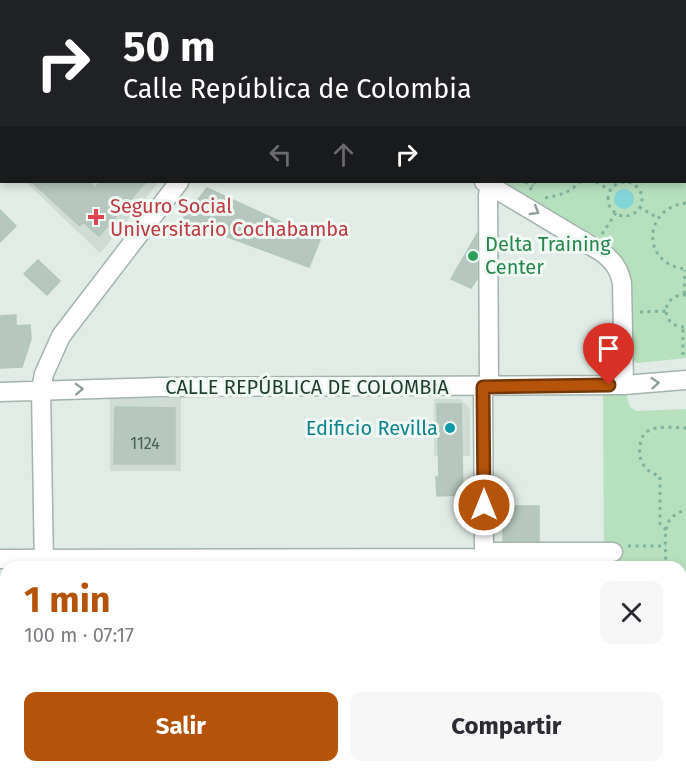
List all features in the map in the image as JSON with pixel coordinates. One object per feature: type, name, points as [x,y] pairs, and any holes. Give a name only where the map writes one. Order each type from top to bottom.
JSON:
[{"type":"street","points":[[44,561],[41,390],[44,374],[61,336],[178,183]]},
{"type":"street","points":[[487,183],[613,261],[622,283],[624,385]]},
{"type":"street","points":[[484,555],[487,183]]},
{"type":"street","name":"CALLE REPÚBLICA DE COLOMBIA","points":[[0,392],[160,387],[624,385],[686,380]]},
{"type":"street","points":[[154,561],[484,555],[618,549]]},
{"type":"street","points":[[0,558],[26,561]]},
{"type":"path","points":[[527,183],[533,186]]},
{"type":"path","points":[[538,198],[562,195],[579,183]]},
{"type":"path","points":[[598,183],[610,190]]},
{"type":"path","points":[[620,183],[610,190],[608,199],[616,213],[623,216],[633,213],[642,200],[639,190],[632,183]]},
{"type":"path","points":[[683,355],[685,327],[673,325],[666,311],[669,301],[678,295],[685,294],[686,269],[675,268],[665,263],[653,246],[652,235],[658,218],[667,209],[686,203]]},
{"type":"path","points":[[639,207],[658,218]]},
{"type":"path","points":[[599,239],[616,213]]},
{"type":"path","points":[[633,313],[666,311]]},
{"type":"path","points":[[666,530],[660,524],[660,476],[648,470],[641,463],[640,444],[643,437],[657,428],[686,428]]},
{"type":"path","points":[[666,561],[666,530],[669,520],[677,513],[686,510]]},
{"type":"path","points":[[618,549],[666,546]]},
{"type":"shaded area","name":"Seguro Social Universitario Cochabamba","points":[[27,183],[158,183],[100,253]]},
{"type":"shaded area","points":[[110,398],[181,398],[181,471],[110,471]]},
{"type":"shaded area","name":"Edificio Revilla","points":[[434,399],[459,399],[468,406],[470,456],[434,456]]},
{"type":"green space","points":[[500,183],[686,183],[686,358],[637,363],[633,361],[626,280]]},
{"type":"green space","points":[[603,394],[626,394],[630,407],[636,411],[686,409],[686,561],[604,561]]},
{"type":"water","points":[[624,189],[631,192],[634,199],[631,206],[624,209],[617,206],[614,199],[617,192]]},
{"type":"building","name":"Seguro Social Universitario Cochabamba","points":[[33,183],[89,183],[95,188],[99,183],[145,183],[99,236],[83,222],[80,226]]},
{"type":"building","points":[[207,188],[320,240],[309,267],[182,220]]},
{"type":"building","points":[[0,210],[16,226],[0,242]]},
{"type":"building","name":"Delta Training Center","points":[[477,234],[477,279],[471,288],[451,279]]},
{"type":"building","points":[[38,260],[60,281],[47,295],[24,274]]},
{"type":"building","points":[[16,315],[16,326],[30,325],[31,339],[22,367],[0,368],[0,316]]},
{"type":"building","points":[[437,404],[461,404],[463,495],[437,496],[436,477],[439,477]]},
{"type":"building","points":[[115,407],[175,408],[175,464],[114,464]]},
{"type":"building","points":[[503,506],[539,506],[539,541],[503,541]]},
{"type":"place","name":"Seguro Social Universitario Cochabamba","points":[[96,217]]},
{"type":"place","name":"Delta Training Center","points":[[473,256]]},
{"type":"place","name":"Edificio Revilla","points":[[450,428]]},
{"type":"route","points":[[484,505],[483,387],[609,385]]}]
